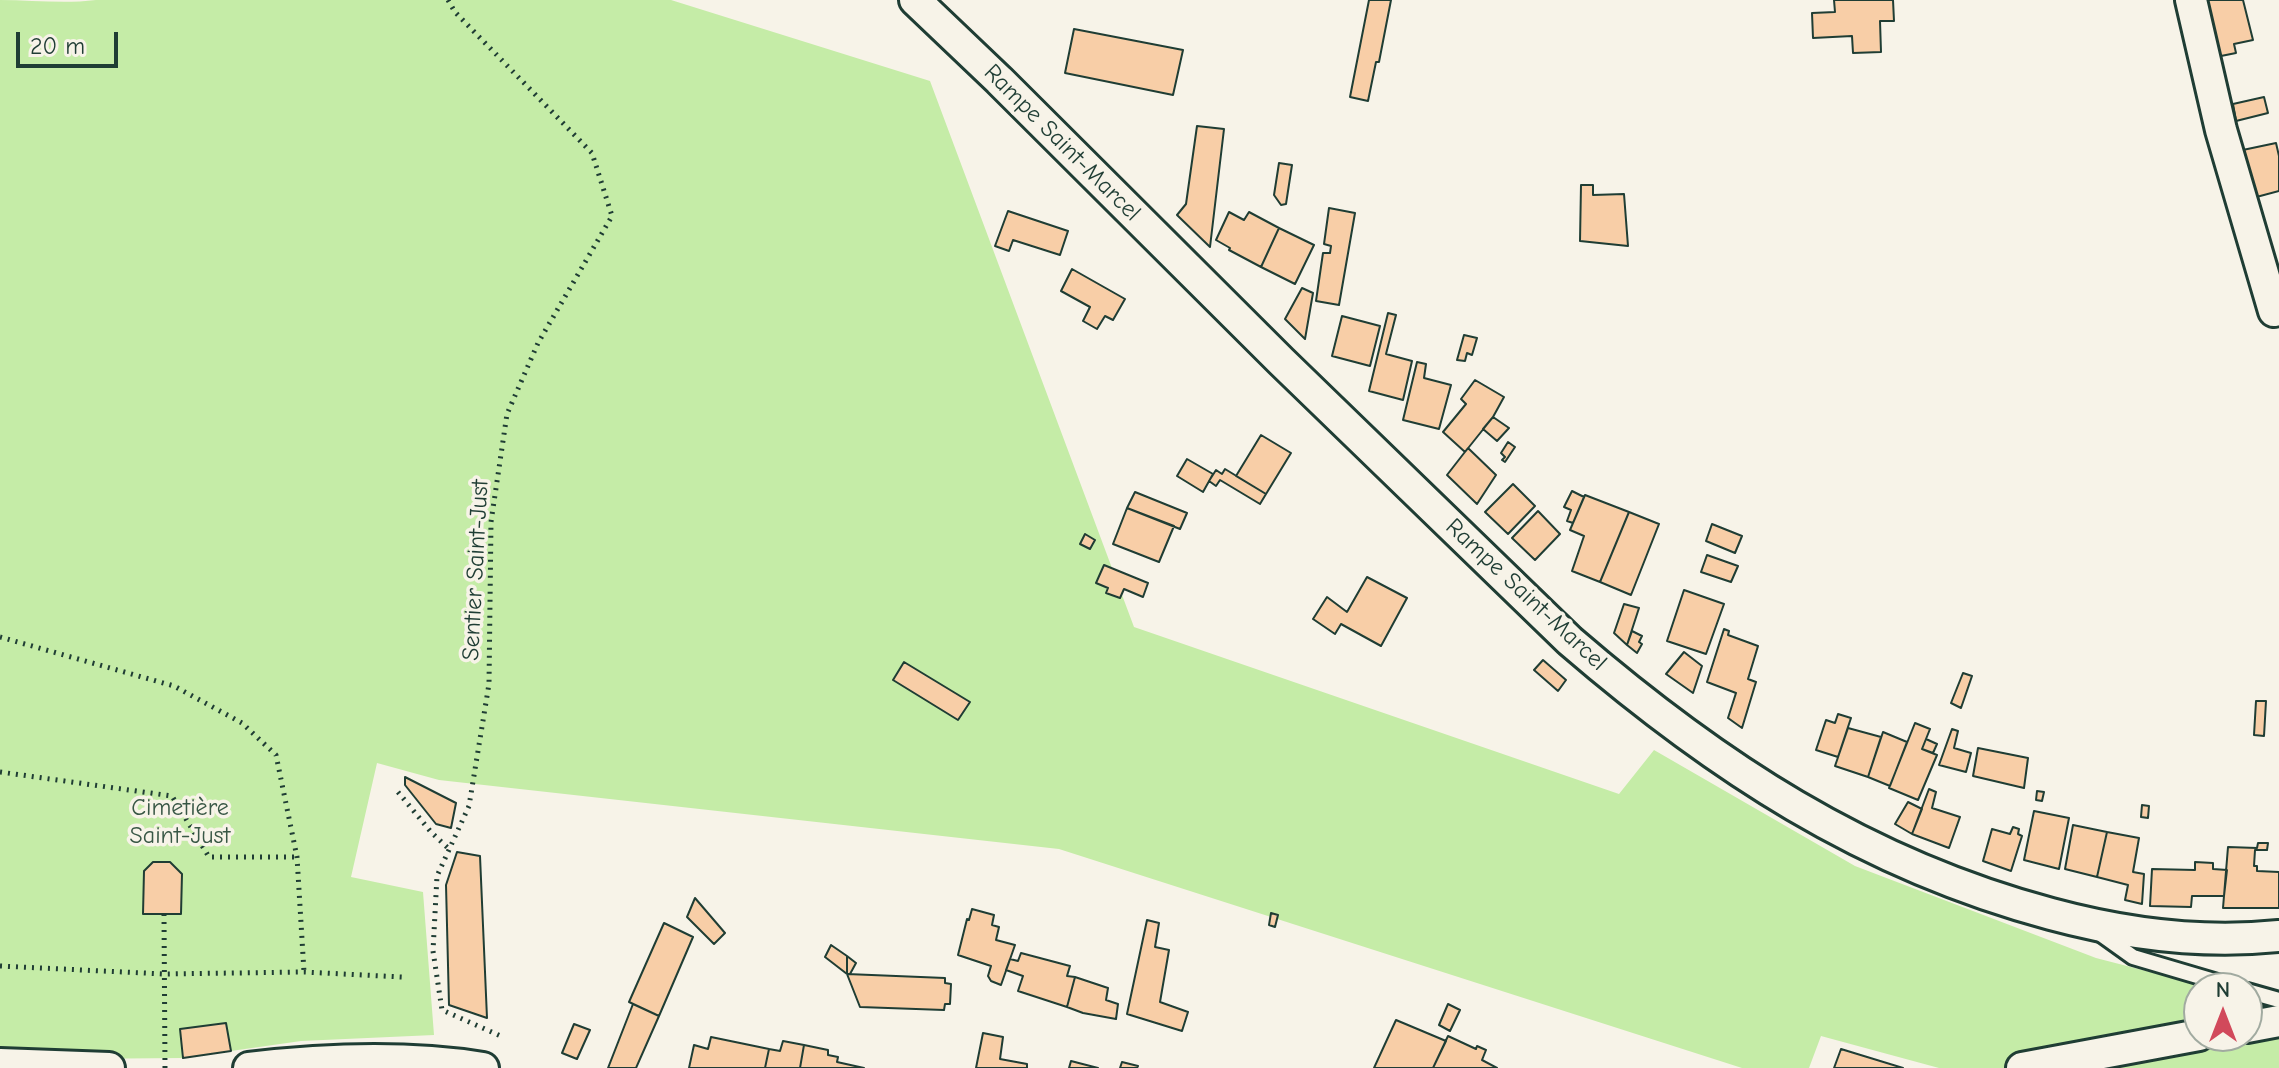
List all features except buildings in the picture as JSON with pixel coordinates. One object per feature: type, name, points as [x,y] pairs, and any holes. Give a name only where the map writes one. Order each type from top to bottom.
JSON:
[{"type":"street","name":"Rampe Saint-Marcel","points":[[915,0],[1570,641],[1655,711],[1730,766],[1828,826],[1938,878],[1990,897],[2085,923],[2167,936],[2220,940],[2279,936]]},
{"type":"street","points":[[2191,0],[2221,130],[2274,311]]},
{"type":"street","points":[[2022,1068],[2183,1038]]},
{"type":"street","points":[[249,1068],[365,1061],[483,1068]]},
{"type":"street","points":[[0,1064],[109,1068]]},
{"type":"lane","points":[[2085,923],[2133,957],[2184,972]]},
{"type":"path","name":"Sentier Saint-Just","points":[[448,0],[455,12],[592,153],[612,216],[538,343],[507,414],[491,522],[489,684],[469,806],[437,876],[433,951],[442,1010],[503,1037]]},
{"type":"path","points":[[0,637],[174,686],[242,723],[276,755],[297,857],[304,972]]},
{"type":"path","points":[[0,772],[172,796],[209,857],[297,857]]},
{"type":"path","points":[[398,792],[449,849]]},
{"type":"path","points":[[164,914],[165,1068]]},
{"type":"path","points":[[0,966],[164,974],[304,972],[402,977]]},
{"type":"green space","name":"Cimetière Saint-Just","points":[[0,0],[671,0],[930,81],[1134,627],[1619,794],[1654,750],[1855,866],[2096,958],[2183,980],[2183,1052],[2263,1052],[2263,1002],[2279,1006],[2279,1068],[1939,1068],[1821,1036],[1809,1068],[1742,1068],[1059,849],[439,780],[377,763],[351,877],[423,892],[434,1035],[301,1041],[231,1051],[226,1023],[181,1029],[183,1058],[66,1059],[0,1054]]}]
